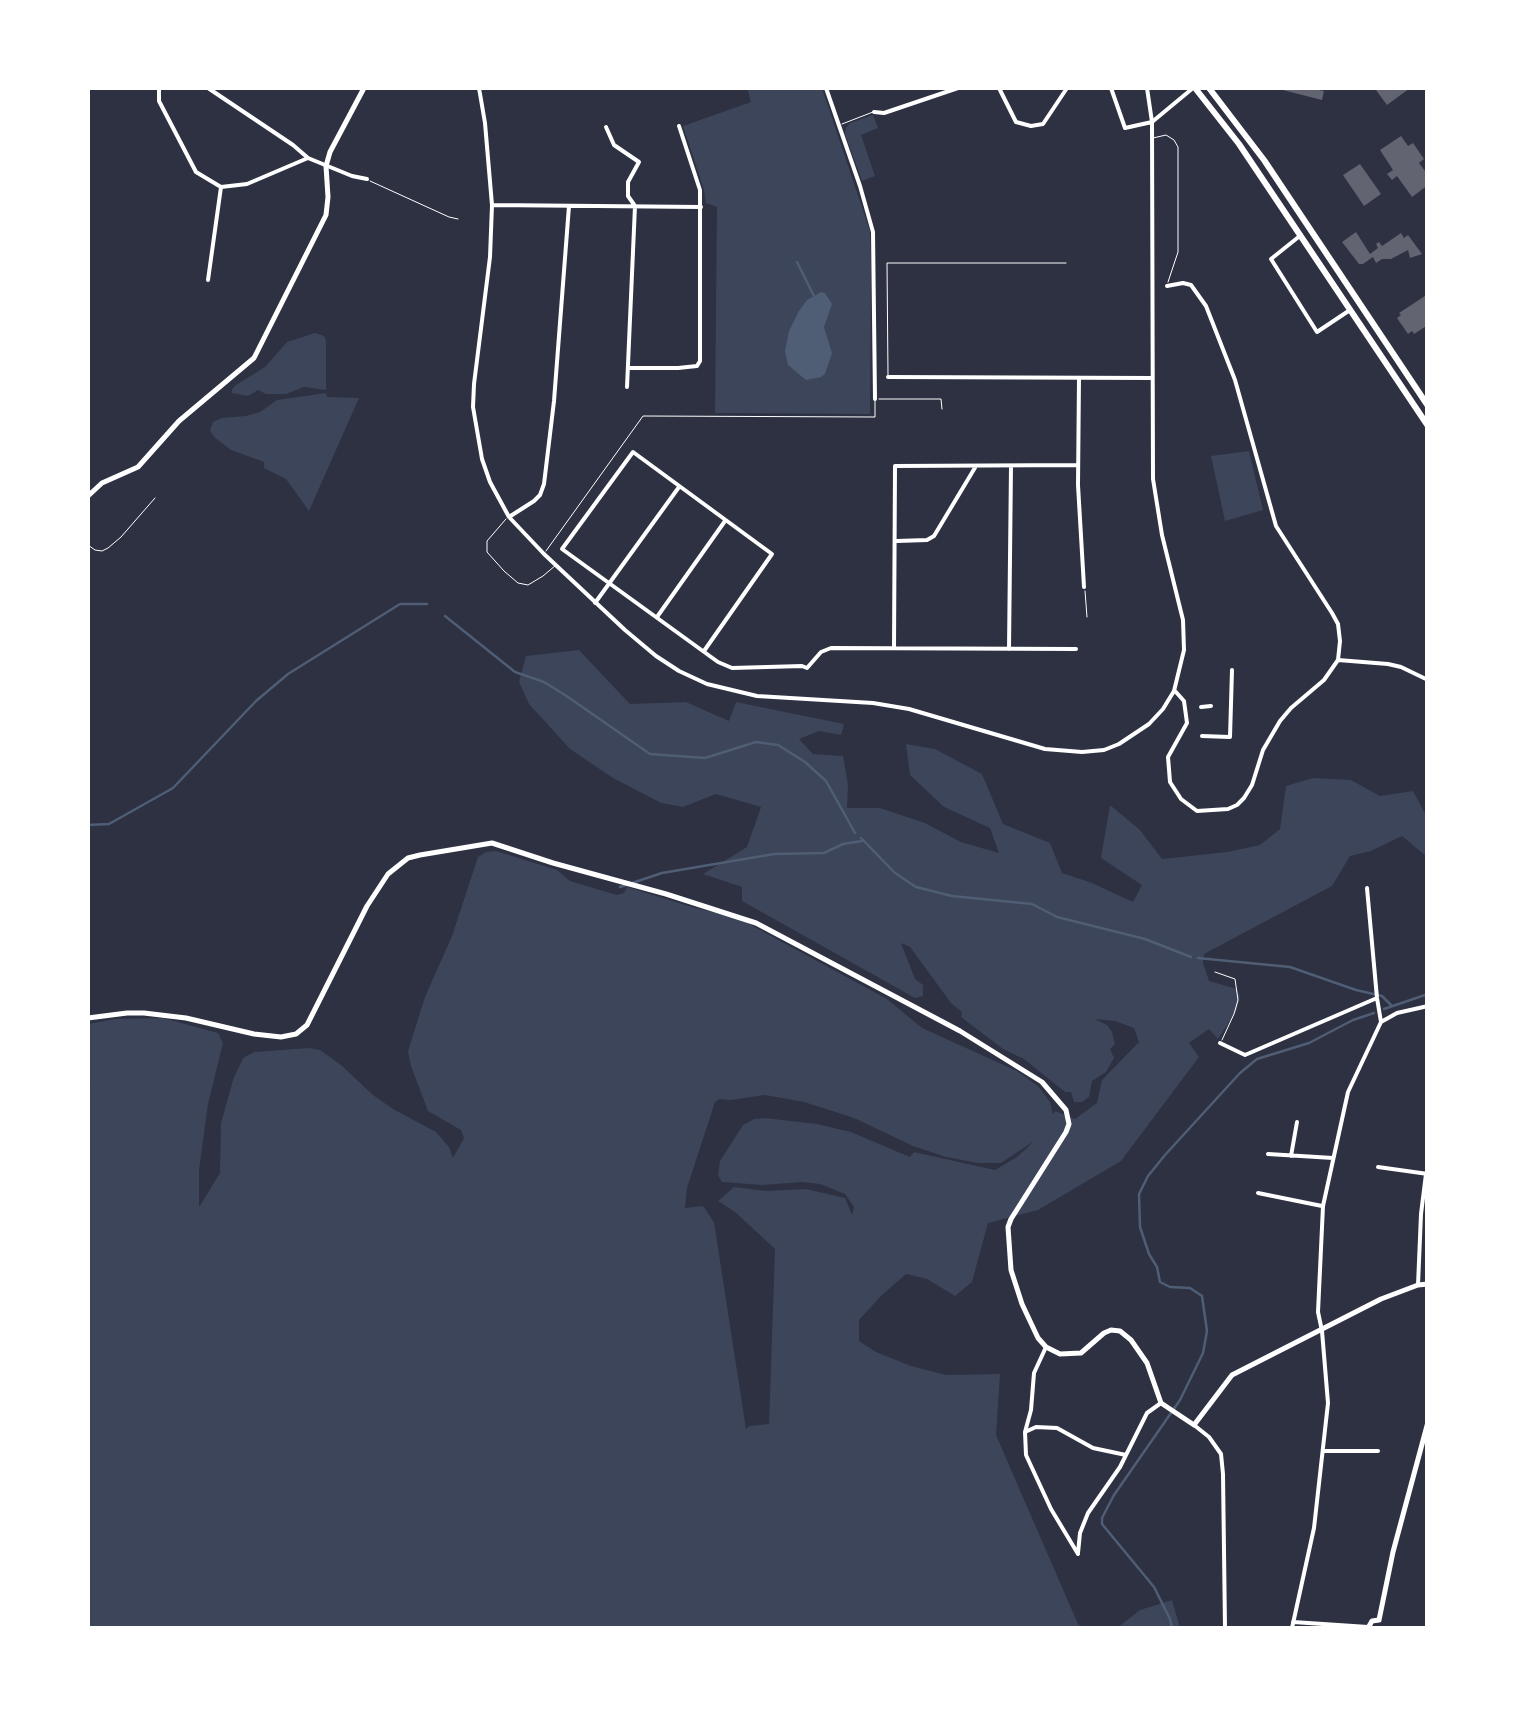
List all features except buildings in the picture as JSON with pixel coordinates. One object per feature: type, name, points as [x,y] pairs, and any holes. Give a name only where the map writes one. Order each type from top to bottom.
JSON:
[{"type":"main road","points":[[1194,88],[1239,144],[1428,426]]},
{"type":"main road","points":[[1209,88],[1264,160],[1428,406]]},
{"type":"street","points":[[159,88],[159,101],[196,172],[221,187],[247,184],[308,158]]},
{"type":"street","points":[[208,88],[308,158],[368,179]]},
{"type":"street","points":[[88,496],[102,483],[138,468],[179,421],[254,358],[326,214],[326,166],[330,152],[364,88]]},
{"type":"street","points":[[479,88],[492,205],[473,407],[482,459],[508,516],[595,603],[656,656],[706,684],[757,696],[873,703],[1060,752],[1104,750],[1149,724],[1164,709],[1174,690],[1184,650],[1183,620],[1153,479],[1152,122],[1147,88]]},
{"type":"street","points":[[826,88],[873,232],[874,400]]},
{"type":"street","points":[[874,112],[884,113],[958,88]]},
{"type":"street","points":[[999,88],[1016,122],[1031,126],[1043,124],[1068,88]]},
{"type":"street","points":[[1111,88],[1125,128],[1152,122],[1194,88]]},
{"type":"street","points":[[628,368],[678,368],[696,366],[700,361],[700,183],[679,126]]},
{"type":"street","points":[[606,127],[614,145],[639,162],[628,182],[628,196],[635,206],[627,387]]},
{"type":"street","points":[[208,280],[221,187]]},
{"type":"street","points":[[492,205],[701,207]]},
{"type":"street","points":[[508,516],[534,501],[544,484],[569,206]]},
{"type":"street","points":[[1301,235],[1271,259],[1316,332],[1350,310]]},
{"type":"street","points":[[1167,286],[1192,285],[1206,306],[1235,380],[1276,526],[1338,624],[1340,641],[1338,660],[1324,680],[1280,721],[1264,750],[1252,785],[1244,798],[1228,809],[1197,811],[1181,799],[1170,782],[1168,757],[1186,723],[1187,712],[1184,701],[1174,690]]},
{"type":"street","points":[[888,377],[1152,378]]},
{"type":"street","points":[[1079,378],[1078,465],[1084,587]]},
{"type":"street","points":[[704,651],[772,554],[633,452],[562,550],[718,662],[732,668],[807,668],[821,652],[831,648],[1076,648]]},
{"type":"street","points":[[894,648],[895,466],[1078,465]]},
{"type":"street","points":[[895,541],[927,540],[934,536],[976,466]]},
{"type":"street","points":[[1009,649],[1011,466]]},
{"type":"street","points":[[595,603],[679,487]]},
{"type":"street","points":[[657,617],[725,521]]},
{"type":"street","points":[[1338,660],[1401,666],[1428,680]]},
{"type":"street","points":[[1202,736],[1230,736],[1232,670]]},
{"type":"street","points":[[1201,706],[1211,706]]},
{"type":"street","points":[[88,1018],[126,1012],[162,1014],[254,1034],[296,1034],[307,1025],[367,906],[388,874],[408,858],[492,843],[756,923],[960,1031],[1042,1082],[1062,1103],[1068,1117],[1066,1132],[1010,1218],[1011,1270],[1038,1338],[1060,1354],[1074,1355],[1104,1333],[1120,1330],[1147,1363],[1161,1403],[1194,1425],[1219,1449],[1226,1628]]},
{"type":"street","points":[[1367,888],[1381,1022],[1348,1092],[1323,1206],[1318,1312],[1328,1402],[1314,1528],[1292,1625],[1368,1628],[1372,1622],[1382,1622],[1393,1552],[1428,1422]]},
{"type":"street","points":[[1220,1043],[1244,1055],[1376,995]]},
{"type":"street","points":[[1381,1022],[1428,1006]]},
{"type":"street","points":[[1291,1156],[1297,1122]]},
{"type":"street","points":[[1268,1154],[1333,1158]]},
{"type":"street","points":[[1378,1167],[1427,1174],[1418,1285]]},
{"type":"street","points":[[1258,1193],[1323,1206]]},
{"type":"street","points":[[1194,1425],[1232,1375],[1381,1300],[1428,1284]]},
{"type":"street","points":[[1046,1347],[1034,1372],[1025,1432],[1026,1456],[1051,1510],[1078,1554],[1080,1532],[1088,1513],[1126,1455],[1147,1413],[1161,1403]]},
{"type":"street","points":[[1025,1432],[1036,1427],[1057,1428],[1093,1448],[1126,1455]]},
{"type":"street","points":[[1323,1451],[1378,1451]]},
{"type":"lane","points":[[839,125],[874,112]]},
{"type":"lane","points":[[1152,139],[1166,135],[1178,147],[1178,252],[1167,286]]},
{"type":"lane","points":[[368,179],[458,219]]},
{"type":"lane","points":[[888,377],[887,263],[1066,263]]},
{"type":"lane","points":[[544,554],[643,416],[874,416],[874,400],[942,399],[942,409]]},
{"type":"lane","points":[[88,545],[102,552],[108,548],[155,498]]},
{"type":"lane","points":[[508,516],[487,541],[487,552],[504,572],[518,583],[528,585],[556,565]]},
{"type":"lane","points":[[1084,587],[1087,617]]},
{"type":"lane","points":[[1215,972],[1236,980],[1238,1000],[1220,1043]]},
{"type":"shaded area","points":[[747,88],[822,88],[870,231],[870,414],[715,413],[717,207],[706,203],[683,126],[751,102]]},
{"type":"shaded area","points":[[873,115],[878,128],[861,135],[875,176],[862,181],[846,128]]},
{"type":"shaded area","points":[[821,292],[832,304],[824,327],[832,353],[825,374],[806,380],[788,365],[785,351],[799,311],[807,300]]},
{"type":"shaded area","points":[[315,333],[326,341],[326,390],[304,387],[286,394],[258,390],[248,396],[232,393],[236,385],[265,367],[287,342]]},
{"type":"shaded area","points":[[326,393],[327,397],[359,398],[309,511],[286,479],[264,468],[264,462],[231,450],[210,430],[213,422],[260,412],[277,400]]},
{"type":"shaded area","points":[[1249,451],[1263,510],[1225,521],[1211,456]]},
{"type":"shaded area","points":[[579,650],[630,704],[686,702],[729,721],[736,702],[844,724],[841,735],[819,731],[799,739],[813,754],[843,756],[847,808],[880,808],[925,823],[961,842],[999,853],[990,828],[944,807],[910,775],[906,744],[935,749],[982,774],[1003,824],[1050,843],[1062,873],[1133,902],[1142,885],[1101,858],[1110,805],[1140,830],[1162,859],[1260,845],[1280,829],[1286,786],[1313,778],[1351,780],[1380,796],[1413,791],[1427,817],[1427,857],[1402,836],[1350,856],[1332,886],[1204,954],[1209,981],[1237,989],[1237,1010],[1218,1039],[1209,1029],[1189,1043],[1199,1057],[1121,1161],[1038,1210],[988,1223],[972,1282],[955,1296],[927,1279],[906,1274],[859,1320],[859,1341],[911,1366],[946,1375],[1000,1374],[996,1435],[1078,1624],[1085,1628],[88,1628],[88,1024],[163,1018],[218,1033],[223,1043],[208,1104],[199,1170],[199,1207],[220,1173],[221,1123],[233,1080],[243,1058],[254,1052],[320,1050],[373,1095],[436,1132],[453,1158],[464,1138],[461,1130],[428,1111],[408,1051],[478,857],[486,852],[496,851],[557,870],[570,881],[617,895],[627,887],[740,919],[887,999],[922,1028],[1017,1071],[1038,1086],[1050,1102],[1053,1114],[1055,1111],[1075,1119],[1097,1103],[1102,1080],[1139,1042],[1134,1028],[1095,1019],[1112,1032],[1115,1044],[1110,1049],[1114,1058],[1106,1072],[1092,1081],[1089,1097],[1074,1102],[1071,1092],[1065,1092],[961,1017],[962,1012],[910,947],[901,943],[915,979],[923,985],[923,996],[915,998],[742,901],[742,887],[703,874],[747,847],[761,807],[716,794],[683,807],[661,803],[613,778],[570,749],[529,704],[519,682],[526,656]],"holes":[[[765,1095],[854,1118],[913,1146],[978,1163],[1001,1163],[1034,1141],[995,1170],[914,1152],[910,1157],[851,1132],[817,1124],[765,1118],[743,1125],[720,1161],[718,1175],[722,1182],[820,1184],[845,1194],[854,1207],[852,1215],[845,1198],[806,1189],[766,1191],[734,1187],[718,1201],[775,1249],[769,1424],[746,1429],[714,1222],[703,1206],[685,1208],[687,1188],[715,1102]]]},
{"type":"shaded area","points":[[1172,1600],[1180,1628],[1117,1628],[1140,1610]]},
{"type":"waterway","points":[[797,262],[814,296]]},
{"type":"waterway","points":[[88,825],[109,824],[173,788],[256,701],[288,674],[400,604],[427,604]]},
{"type":"waterway","points":[[445,616],[515,672],[544,682],[650,754],[705,758],[756,742],[778,745],[826,781],[855,833]]},
{"type":"waterway","points":[[861,838],[895,873],[916,887],[952,896],[1032,904],[1057,917],[1145,939],[1191,957]]},
{"type":"waterway","points":[[620,887],[662,873],[774,854],[824,853],[862,841]]},
{"type":"waterway","points":[[1198,958],[1290,967],[1382,996],[1392,1006]]},
{"type":"waterway","points":[[1384,1009],[1428,994]]},
{"type":"waterway","points":[[1172,1628],[1154,1587],[1102,1524],[1114,1495],[1180,1400],[1203,1353],[1207,1331],[1202,1296],[1190,1288],[1160,1282],[1140,1227],[1139,1194],[1165,1155],[1257,1059],[1309,1043],[1374,1013]]}]
